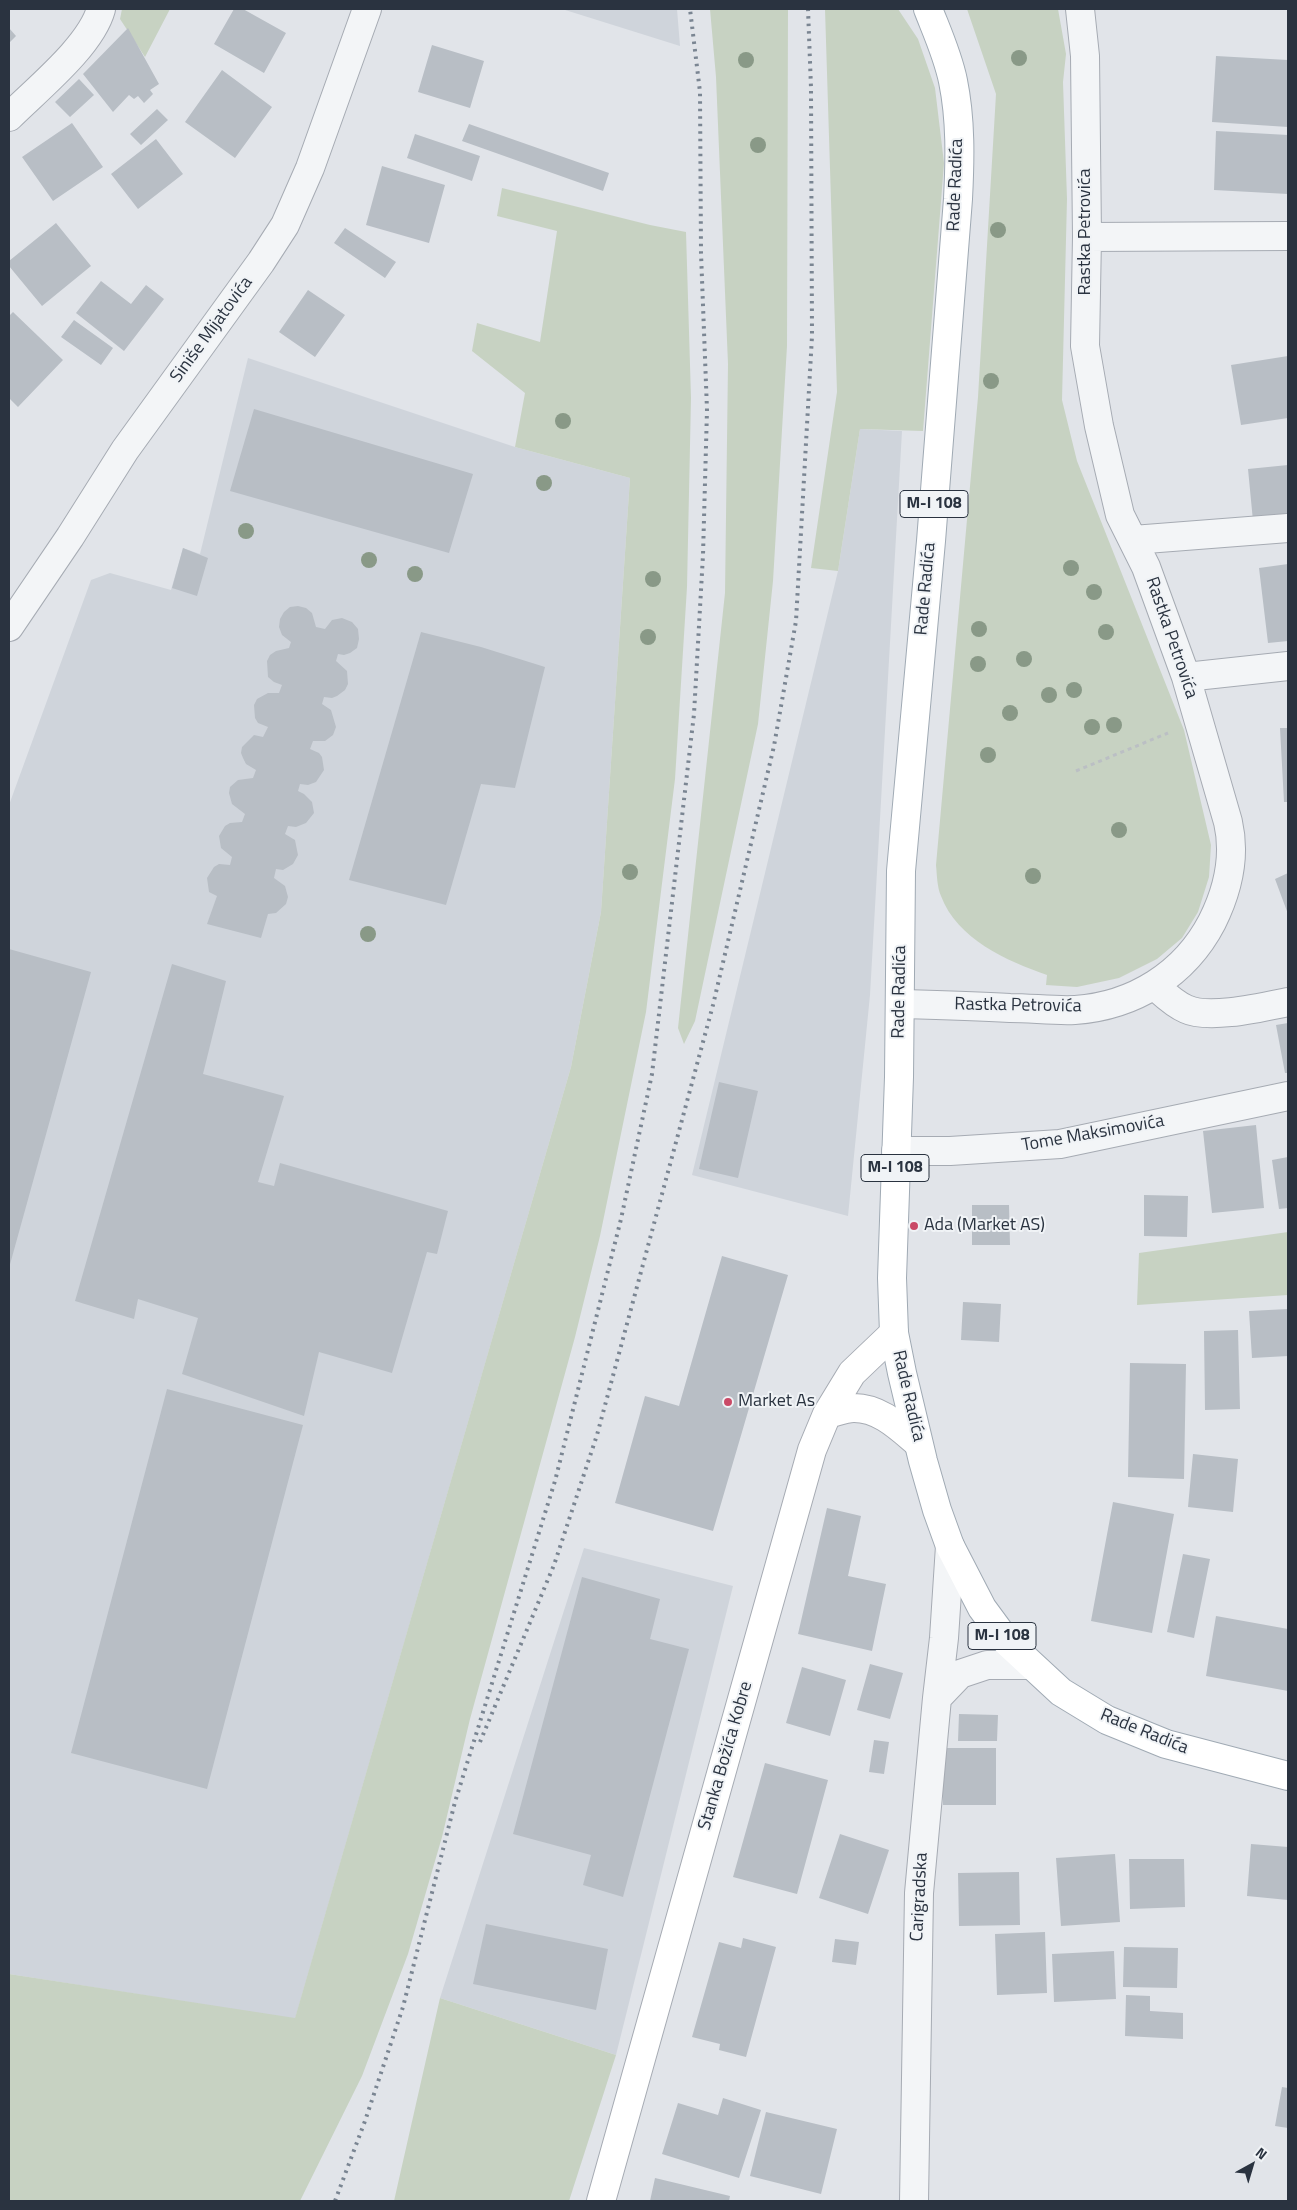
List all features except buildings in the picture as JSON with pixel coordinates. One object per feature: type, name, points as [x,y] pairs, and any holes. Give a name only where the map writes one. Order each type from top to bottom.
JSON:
[{"type":"main road","name":"Rade Radića","points":[[928,9],[947,57],[953,82],[960,151],[958,199],[931,540],[901,870],[900,1004],[892,1241],[894,1333],[918,1443],[937,1510],[950,1546],[982,1608],[1007,1642],[1060,1692],[1106,1720],[1166,1744],[1288,1776]]},
{"type":"main road","name":"Stanka Božića Kobre","points":[[601,2201],[812,1450],[827,1414],[852,1373],[894,1333]]},
{"type":"main road","points":[[827,1414],[853,1408],[871,1410],[895,1424],[918,1443]]},
{"type":"street","points":[[9,116],[66,61],[96,24],[101,9]]},
{"type":"street","name":"Siniše Mijatovića","points":[[9,628],[125,450],[261,262],[285,225],[310,168],[367,9]]},
{"type":"street","name":"Rastka Petrovića","points":[[900,1004],[1075,1010],[1118,1002],[1155,986],[1182,964],[1203,939],[1227,887],[1232,857],[1230,830],[1186,677],[1146,567],[1120,515],[1099,426],[1085,346],[1087,237],[1086,56],[1080,9]]},
{"type":"street","points":[[1087,237],[1288,236]]},
{"type":"street","points":[[1133,540],[1288,528]]},
{"type":"street","points":[[1186,677],[1288,666]]},
{"type":"street","points":[[1155,986],[1186,1009],[1201,1013],[1253,1009],[1288,1002]]},
{"type":"street","name":"Tome Maksimovića","points":[[896,1151],[969,1150],[1060,1144],[1288,1096]]},
{"type":"street","name":"Carigradska","points":[[914,2201],[919,1893],[944,1638],[950,1546]]},
{"type":"street","points":[[937,1698],[960,1674],[986,1665],[1030,1665]]},
{"type":"path","points":[[1076,771],[1199,720]]},
{"type":"shaded area","points":[[562,9],[677,9],[680,46]]},
{"type":"shaded area","points":[[248,358],[515,447],[630,478],[601,912],[571,1067],[295,2019],[9,1974],[9,805],[91,580],[110,573],[171,590],[183,548],[200,554]]},
{"type":"shaded area","points":[[860,429],[902,431],[870,995],[848,1216],[692,1175],[838,571]]},
{"type":"shaded area","points":[[584,1548],[733,1586],[616,2055],[440,1998]]},
{"type":"green space","points":[[122,9],[170,9],[145,57],[120,19]]},
{"type":"green space","points":[[710,9],[788,9],[787,346],[773,581],[758,724],[695,1021],[684,1044],[678,1028],[725,593],[728,364],[716,77]]},
{"type":"green space","points":[[825,9],[898,9],[918,39],[935,88],[944,163],[923,431],[860,429],[838,571],[811,568],[837,392]]},
{"type":"green space","points":[[967,9],[1058,9],[1066,54],[1063,82],[1067,199],[1062,400],[1077,461],[1184,730],[1211,845],[1209,877],[1198,912],[1182,938],[1157,959],[1119,978],[1077,987],[1046,985],[1047,975],[1000,955],[971,936],[959,925],[949,911],[937,881],[936,865],[978,397],[996,94]]},
{"type":"green space","points":[[502,188],[650,225],[686,232],[691,398],[687,587],[675,779],[646,1012],[600,1236],[575,1337],[470,1719],[442,1837],[408,1954],[362,2076],[300,2201],[9,2201],[9,1974],[295,2018],[571,1067],[601,912],[630,478],[515,447],[525,393],[472,351],[477,323],[540,342],[557,231],[497,216]]},
{"type":"green space","points":[[1288,1232],[1288,1295],[1137,1305],[1139,1253]]},
{"type":"green space","points":[[440,1998],[616,2055],[569,2201],[394,2201]]},
{"type":"railway","points":[[335,2201],[365,2121],[403,2007],[455,1802],[555,1481],[621,1219],[652,1074],[694,714],[703,555],[707,410],[701,253],[700,92],[690,9]]},
{"type":"railway","points":[[480,1742],[554,1565],[597,1435],[713,1005],[774,746],[796,621],[812,336],[811,88],[808,9]]},
{"type":"place","name":"Ada (Market AS)","points":[[914,1226]]},
{"type":"place","name":"Market As","points":[[728,1402]]}]
